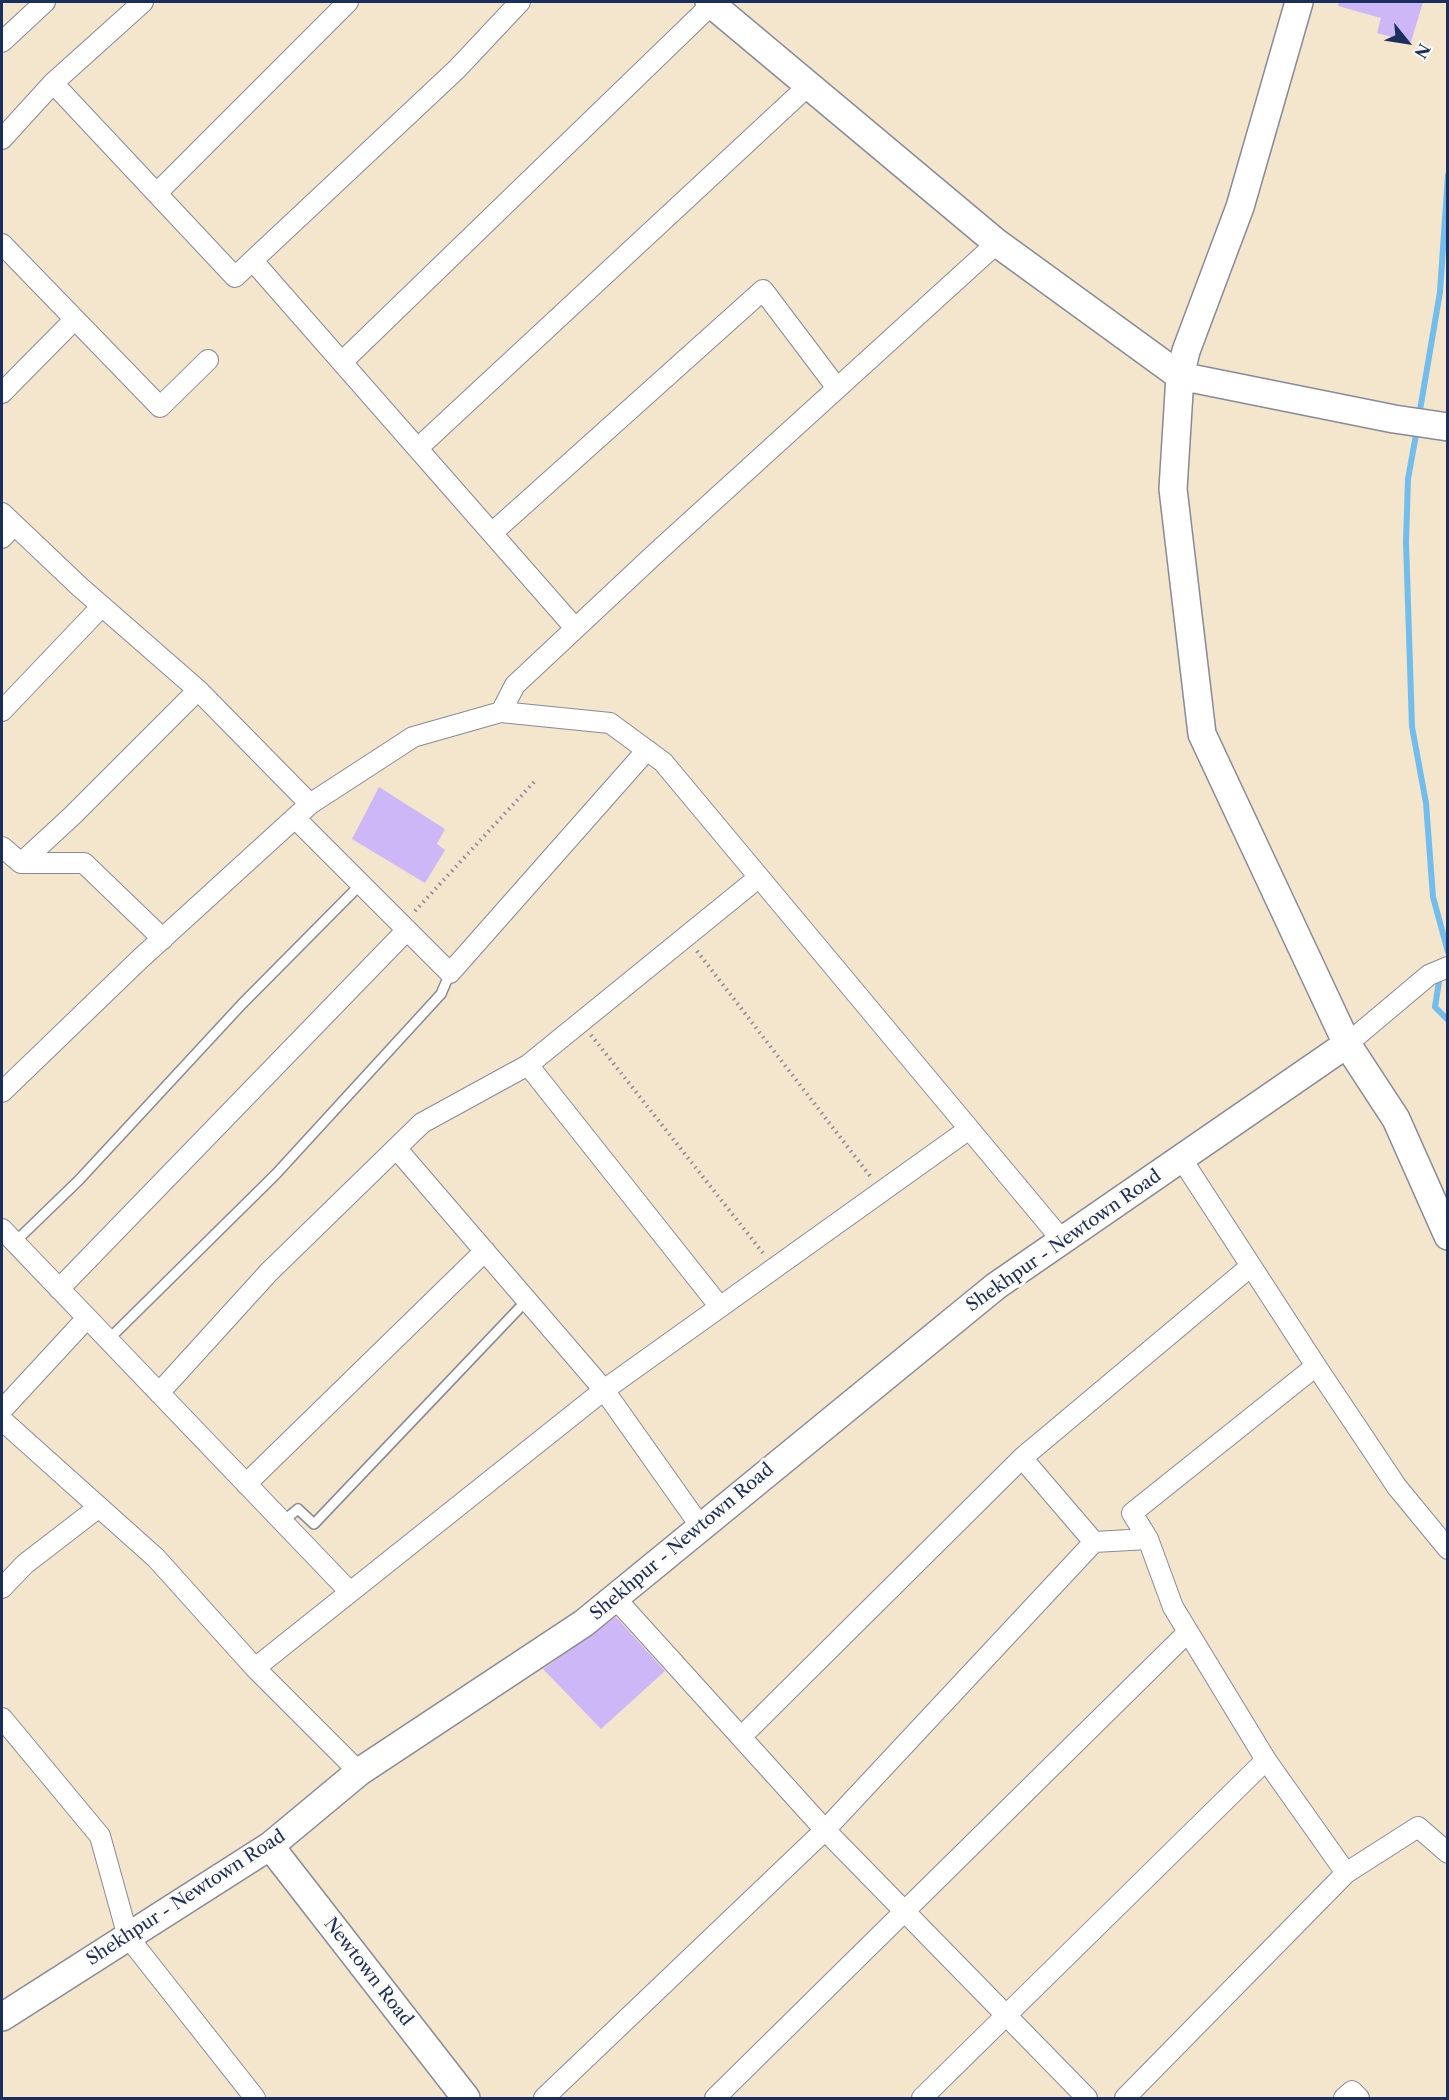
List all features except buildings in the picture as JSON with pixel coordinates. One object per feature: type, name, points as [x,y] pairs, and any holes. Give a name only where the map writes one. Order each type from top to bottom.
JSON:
[{"type":"street","points":[[2,42],[45,2]]},
{"type":"street","points":[[2,139],[54,83],[143,2]]},
{"type":"street","points":[[157,193],[348,2]]},
{"type":"street","points":[[54,83],[235,277],[457,69],[520,2]]},
{"type":"street","points":[[1299,2],[1240,207],[1186,351],[1180,376],[1173,489],[1202,734],[1347,1044],[1396,1119],[1448,1236]]},
{"type":"street","points":[[342,362],[711,3],[996,243],[1180,376],[1394,419],[1448,427]]},
{"type":"street","points":[[417,448],[808,85]]},
{"type":"street","points":[[501,712],[515,685],[575,628],[996,243]]},
{"type":"street","points":[[2,244],[160,407],[208,360]]},
{"type":"street","points":[[253,261],[575,628]]},
{"type":"street","points":[[492,533],[763,290],[837,388]]},
{"type":"street","points":[[2,393],[75,319]]},
{"type":"street","points":[[6,525],[198,690],[310,804]]},
{"type":"street","points":[[2,711],[102,606]]},
{"type":"street","points":[[21,863],[72,816],[198,690]]},
{"type":"street","points":[[2,1092],[310,804],[360,769],[413,737],[501,712],[610,723],[663,762],[1062,1240]]},
{"type":"street","points":[[296,818],[450,973],[646,750]]},
{"type":"street","points":[[2,847],[21,863],[84,862],[163,939]]},
{"type":"street","points":[[159,1393],[269,1272],[422,1123],[528,1065],[758,878]]},
{"type":"street","points":[[58,1289],[404,927]]},
{"type":"street","points":[[1347,1044],[1429,975],[1448,967]]},
{"type":"street","name":"Shekhpur - Newtown Road","points":[[2,2017],[270,1846],[359,1772],[584,1623],[996,1286],[1347,1044]]},
{"type":"street","points":[[528,1065],[720,1306]]},
{"type":"street","points":[[255,1668],[604,1390],[969,1129]]},
{"type":"street","points":[[396,1148],[604,1390],[700,1527]]},
{"type":"street","points":[[1181,1158],[1397,1487],[1448,1550]]},
{"type":"street","points":[[8,1236],[350,1592]]},
{"type":"street","points":[[246,1484],[484,1251]]},
{"type":"street","points":[[742,1736],[1022,1458],[1251,1266]]},
{"type":"street","points":[[2,1410],[87,1318]]},
{"type":"street","points":[[1316,1366],[1132,1513],[1148,1539],[1173,1607],[1266,1760],[1346,1873]]},
{"type":"street","points":[[2,1420],[156,1558],[255,1668],[359,1772]]},
{"type":"street","points":[[1022,1458],[1094,1542]]},
{"type":"street","points":[[2,1588],[25,1564],[99,1507]]},
{"type":"street","points":[[544,2098],[825,1830],[1094,1542],[1148,1539]]},
{"type":"street","points":[[615,1598],[825,1830],[1087,2098]]},
{"type":"street","points":[[715,2098],[1188,1632]]},
{"type":"street","points":[[2,1718],[100,1836],[128,1936],[255,2098]]},
{"type":"street","points":[[922,2098],[1266,1760]]},
{"type":"street","points":[[1125,2098],[1346,1873],[1418,1827],[1448,1853]]},
{"type":"street","name":"Newtown Road","points":[[270,1846],[466,2098]]},
{"type":"street","points":[[1344,2098],[1352,2091],[1359,2098]]},
{"type":"lane","points":[[8,1236],[79,1180],[242,1004],[361,884]]},
{"type":"lane","points":[[108,1340],[276,1174],[441,994],[450,973]]},
{"type":"lane","points":[[282,1522],[298,1509],[314,1524],[527,1300]]},
{"type":"path","points":[[404,927],[534,782]]},
{"type":"path","points":[[686,936],[881,1191]]},
{"type":"path","points":[[580,1022],[775,1267]]},
{"type":"waterway","points":[[1419,416],[1440,292],[1448,175]]},
{"type":"waterway","points":[[1417,429],[1408,479],[1406,542],[1412,727],[1426,803],[1433,897],[1448,952]]},
{"type":"waterway","points":[[1440,975],[1435,1007],[1448,1020]]}]
